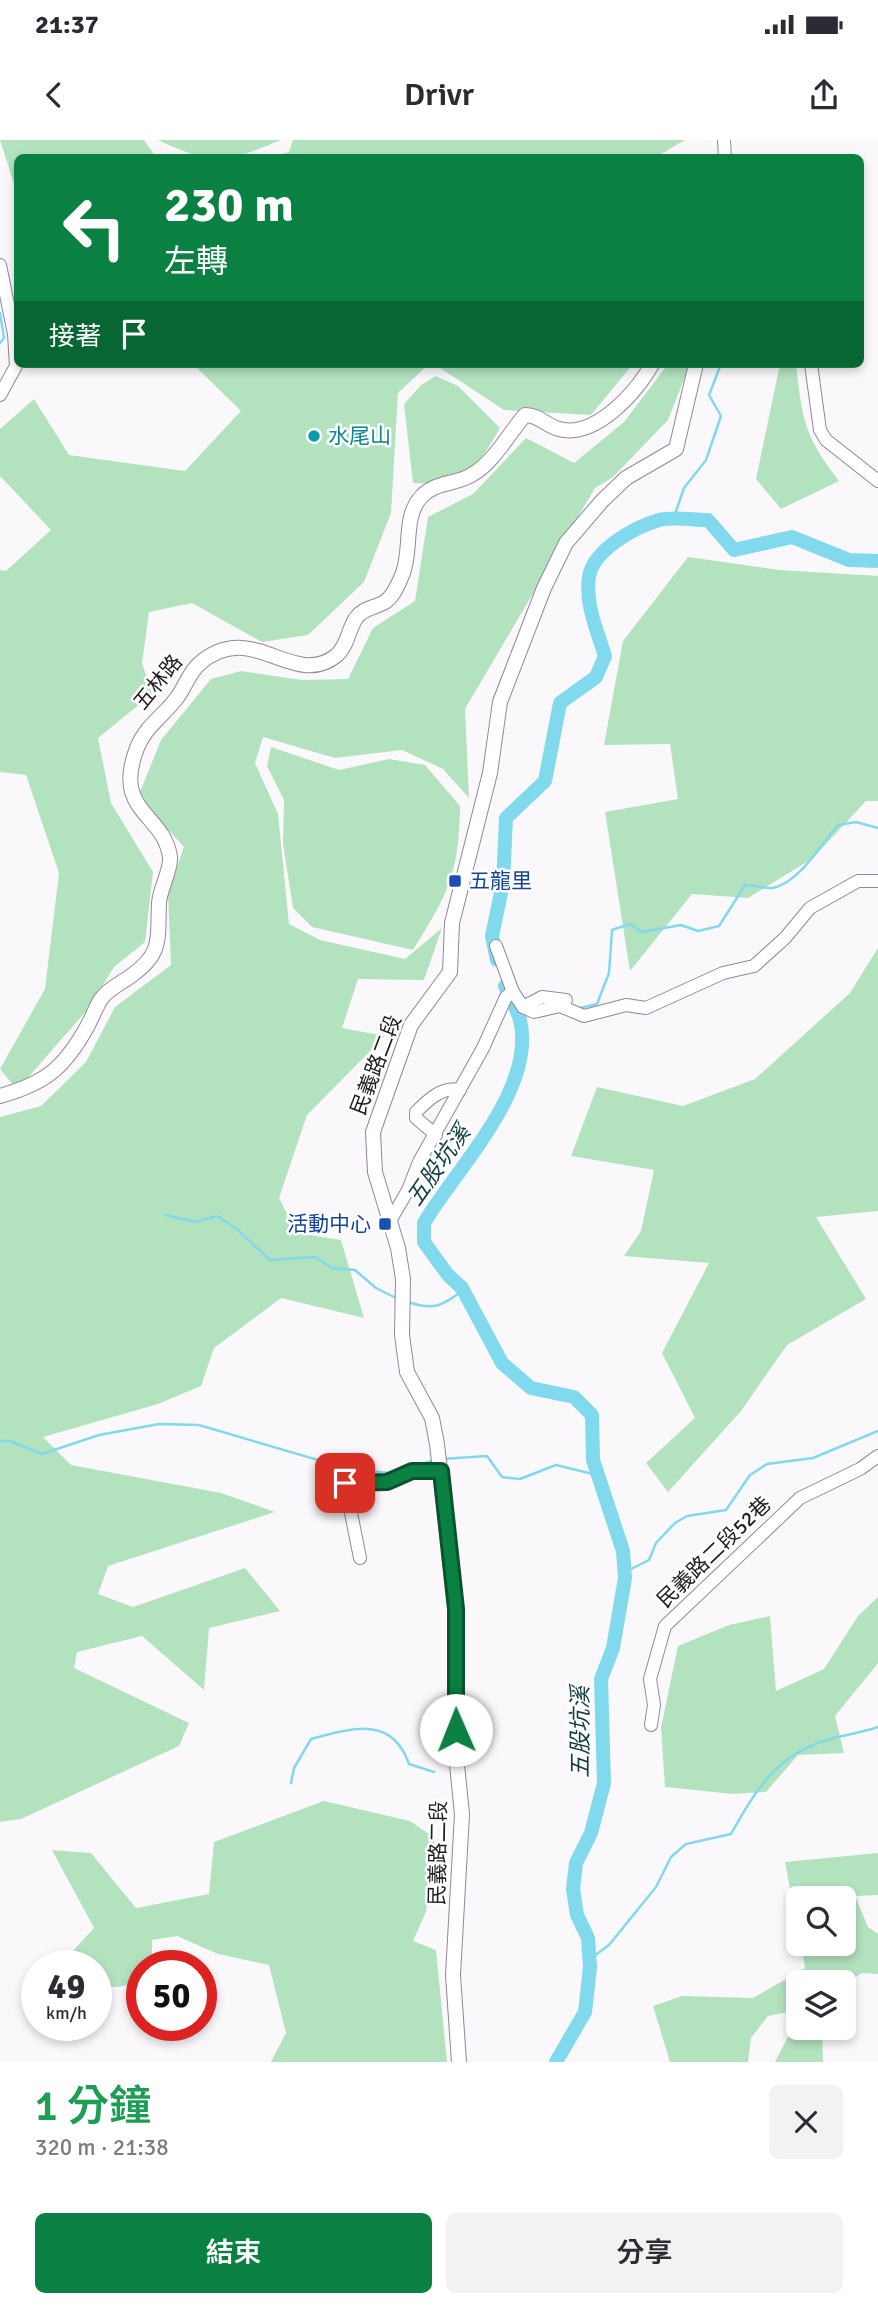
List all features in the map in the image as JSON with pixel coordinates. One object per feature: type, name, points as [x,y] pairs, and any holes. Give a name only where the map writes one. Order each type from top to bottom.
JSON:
[{"type":"main road","name":"五林路","points":[[0,1096],[33,1087],[55,1073],[77,1044],[102,998],[155,952],[160,934],[159,902],[170,860],[167,846],[130,790],[129,775],[137,747],[148,727],[182,691],[192,670],[201,662],[225,650],[247,647],[296,665],[320,665],[338,654],[356,618],[366,609],[385,602],[397,587],[408,558],[411,513],[420,498],[431,488],[472,476],[482,468],[525,415],[535,415],[559,429],[572,430],[602,418],[641,384],[650,368]]},
{"type":"main road","name":"民義路二段","points":[[459,2062],[453,1975],[462,1814],[456,1755],[456,1609],[440,1463],[432,1418],[407,1372],[398,1248],[374,1172],[373,1132],[411,1025],[450,972],[452,923],[490,773],[500,702],[544,588],[566,543],[615,488],[676,449],[695,368]]},
{"type":"street","points":[[0,265],[14,334]]},
{"type":"street","points":[[0,396],[16,368]]},
{"type":"street","points":[[812,368],[820,430],[825,440],[878,481]]},
{"type":"street","points":[[496,946],[509,995],[534,1012],[560,1006],[584,1017],[626,1005],[646,1008],[660,1004],[678,992],[723,973],[754,966],[785,938],[810,908],[858,881],[878,881]]},
{"type":"street","points":[[390,1221],[509,995]]},
{"type":"street","points":[[523,1007],[542,997],[566,1000]]},
{"type":"street","points":[[436,1135],[416,1118],[416,1112],[443,1091],[450,1088],[460,1090]]},
{"type":"street","name":"民義路二段52巷","points":[[651,1725],[654,1705],[650,1679],[665,1626],[671,1618],[800,1498],[860,1469],[878,1456]]},
{"type":"street","points":[[360,1558],[345,1483],[387,1482],[440,1463]]},
{"type":"green space","points":[[0,140],[144,140],[154,154],[14,154],[14,184]]},
{"type":"green space","points":[[158,140],[281,140],[242,154],[193,154]]},
{"type":"green space","points":[[293,140],[685,140],[661,154],[283,154],[289,152]]},
{"type":"green space","points":[[197,368],[425,368],[398,393],[391,513],[364,582],[308,635],[262,642],[192,603],[149,612],[142,663],[152,694],[98,738],[111,803],[153,872],[145,942],[114,967],[88,1009],[17,1090],[0,1069],[45,989],[59,873],[26,775],[0,772],[0,570],[6,571],[51,530],[0,476],[0,429],[34,399],[69,455],[185,471],[241,411]]},
{"type":"green space","points":[[440,368],[630,368],[591,415],[504,410]]},
{"type":"green space","points":[[665,368],[688,368],[668,420],[613,477],[595,488],[465,709],[469,798],[443,769],[402,750],[335,758],[263,737],[255,763],[278,814],[289,924],[320,940],[405,959],[442,928],[424,980],[358,979],[342,1028],[385,1036],[307,1115],[279,1198],[297,1233],[341,1240],[364,1318],[281,1298],[214,1348],[201,1386],[158,1404],[43,1437],[71,1465],[221,1493],[275,1512],[108,1566],[98,1594],[133,1607],[245,1568],[280,1611],[209,1628],[204,1690],[142,1636],[77,1652],[74,1668],[189,1723],[179,1746],[21,1819],[0,1822],[0,1117],[41,1106],[86,1062],[115,1007],[171,965],[168,892],[184,847],[138,797],[161,740],[211,679],[241,671],[302,680],[348,679],[373,628],[415,601],[428,517],[473,494],[526,438],[574,463],[624,422]]},
{"type":"green space","points":[[779,368],[796,368],[807,426],[818,451],[839,481],[781,509],[756,479]]},
{"type":"green space","points":[[436,376],[458,386],[500,428],[484,454],[466,472],[444,481],[413,483],[404,404],[421,385]]},
{"type":"green space","points":[[688,557],[779,570],[878,576],[878,801],[866,801],[813,858],[748,898],[692,894],[630,971],[605,812],[678,799],[670,744],[604,745],[623,641]]},
{"type":"green space","points":[[271,747],[339,770],[389,759],[425,765],[460,806],[454,867],[443,898],[413,950],[312,927],[293,908],[283,844],[284,800],[267,766]]},
{"type":"green space","points":[[878,948],[878,1211],[816,1217],[866,1299],[787,1345],[741,1411],[668,1492],[646,1463],[695,1418],[662,1353],[709,1263],[624,1256],[641,1231],[654,1170],[571,1156],[597,1087],[683,1106],[755,1079],[850,993]]},
{"type":"green space","points":[[878,1597],[878,1663],[835,1716],[844,1753],[798,1755],[766,1792],[733,1794],[665,1787],[661,1728],[678,1646],[729,1625],[770,1616],[776,1691],[824,1669],[858,1616]]},
{"type":"green space","points":[[324,1801],[410,1821],[435,1838],[426,1912],[413,1941],[436,1950],[447,2062],[271,2062],[286,2033],[269,1965],[218,1954],[217,1950],[209,1950],[177,1936],[152,1940],[152,1950],[126,1950],[126,1985],[112,1987],[112,1950],[74,1950],[94,1928],[52,1850],[91,1853],[136,1908],[209,1894],[214,1842]]},
{"type":"green space","points":[[878,1853],[878,1895],[856,1896],[856,1886],[790,1886],[785,1862]]},
{"type":"green space","points":[[856,1898],[868,1927],[878,1934],[878,1974],[862,1973],[856,1977],[856,1970],[802,1970],[805,1968],[803,1956],[856,1956]]},
{"type":"green space","points":[[786,1979],[786,2012],[768,2016],[751,2038],[748,2062],[670,2062],[653,2006],[682,1996],[753,1998]]},
{"type":"green space","points":[[786,2040],[822,2040],[823,2062],[775,2062]]},
{"type":"waterway","points":[[0,313],[4,338],[0,343]]},
{"type":"waterway","points":[[673,520],[684,488],[706,460],[721,416],[709,395],[719,368]]},
{"type":"waterway","name":"五股坑溪","points":[[497,960],[492,936],[503,883],[506,818],[545,781],[560,703],[596,677],[605,656],[592,617],[588,587],[592,567],[598,558],[616,541],[649,523],[683,518],[708,520],[734,550],[792,537],[849,560],[878,561]]},
{"type":"waterway","points":[[580,1008],[597,1004],[609,973],[612,930],[630,924],[642,932],[681,925],[698,931],[719,926],[745,885],[773,888],[783,884],[801,870],[838,825],[856,822],[878,828]]},
{"type":"waterway","name":"五股坑溪","points":[[505,986],[520,1020],[522,1046],[517,1073],[490,1128],[424,1223],[424,1242],[448,1275],[462,1288],[502,1363],[531,1388],[574,1397],[592,1415],[593,1460],[623,1551],[625,1578],[613,1648],[601,1679],[604,1783],[591,1833],[576,1863],[573,1889],[577,1915],[588,1938],[590,1967],[585,2012],[556,2062]]},
{"type":"waterway","points":[[520,1022],[527,1014]]},
{"type":"waterway","points":[[166,1215],[195,1222],[217,1216],[238,1230],[270,1260],[315,1257],[332,1268],[355,1270],[376,1288],[398,1299]]},
{"type":"waterway","points":[[408,1302],[425,1306],[438,1305],[464,1290]]},
{"type":"waterway","points":[[0,1441],[10,1441],[42,1454],[99,1435],[159,1424],[199,1425],[345,1468],[389,1473],[432,1461]]},
{"type":"waterway","points":[[625,1572],[649,1560],[656,1543],[675,1523],[687,1516],[726,1510],[750,1475],[767,1464],[813,1458],[878,1431]]},
{"type":"waterway","points":[[442,1459],[487,1456],[502,1477],[520,1479],[556,1465],[597,1475]]},
{"type":"waterway","points":[[590,1959],[609,1945],[656,1887],[671,1857],[686,1844],[731,1834],[760,1788],[782,1764],[812,1746],[878,1727]]},
{"type":"waterway","points":[[291,1783],[294,1768],[311,1739],[356,1729],[369,1729],[392,1738],[402,1748],[409,1764],[434,1772]]},
{"type":"place","name":"水尾山","points":[[314,436]]},
{"type":"place","name":"五龍里","points":[[455,881]]},
{"type":"place","name":"活動中心","points":[[385,1224]]},
{"type":"route","points":[[345,1483],[387,1482],[412,1471],[441,1471],[456,1609],[456,1730]]}]
